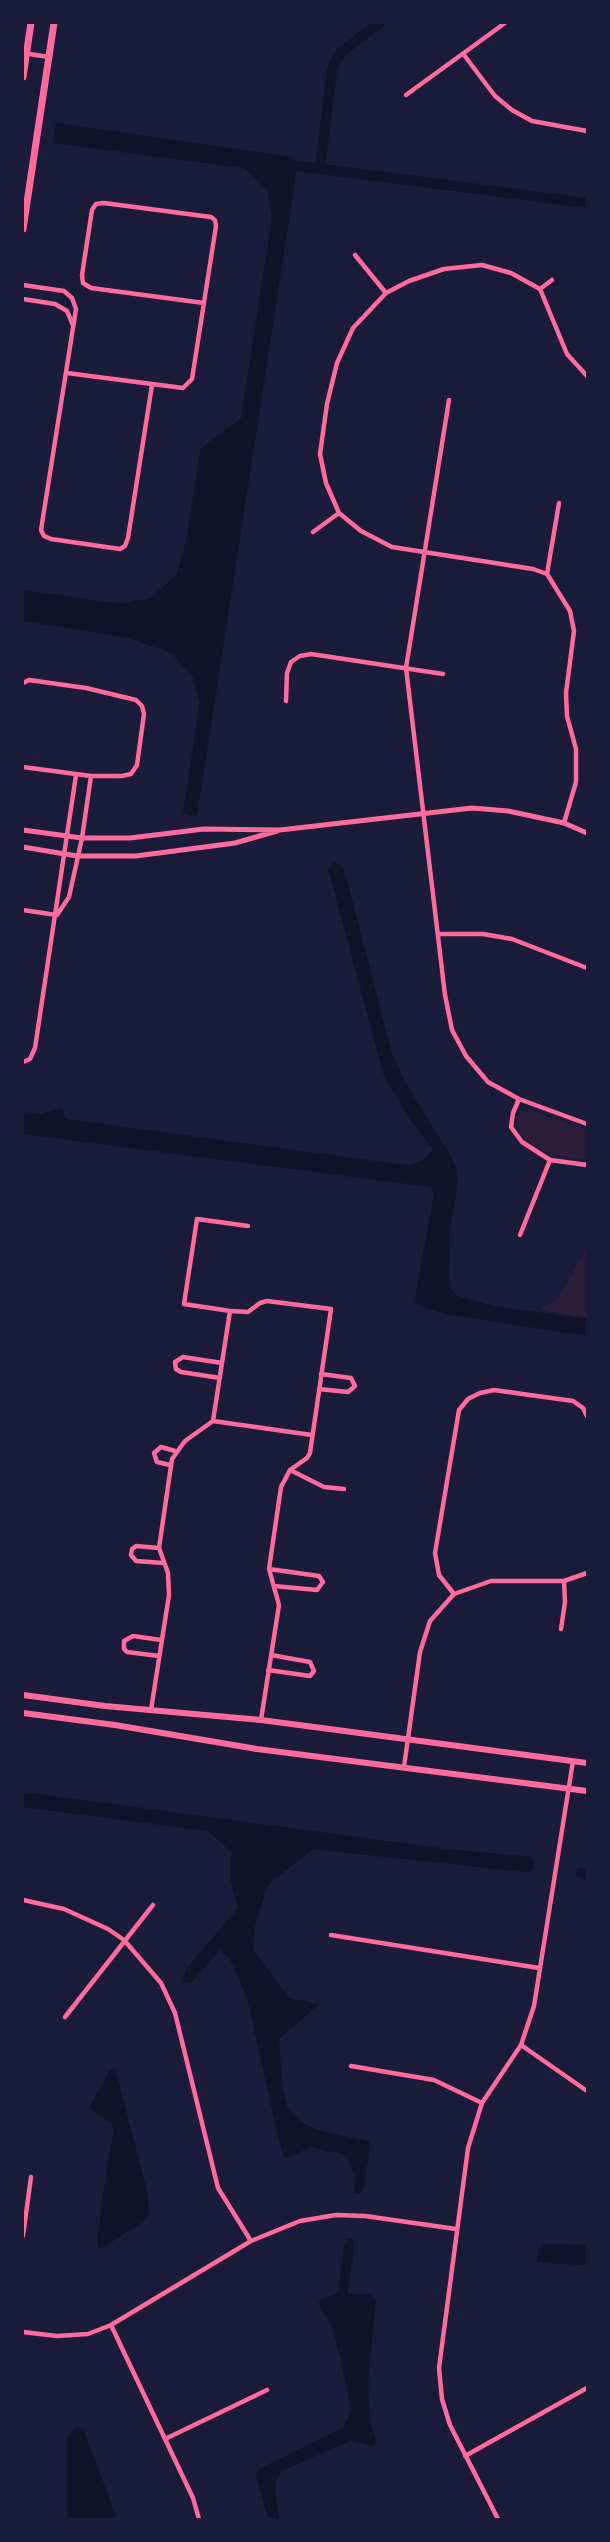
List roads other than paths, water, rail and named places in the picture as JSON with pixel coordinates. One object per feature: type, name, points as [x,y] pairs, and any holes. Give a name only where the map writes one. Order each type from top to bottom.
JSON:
[{"type":"main road","points":[[23,76],[31,23]]},
{"type":"main road","points":[[23,229],[54,23]]},
{"type":"main road","points":[[23,1695],[261,1720],[587,1763]]},
{"type":"main road","points":[[23,1713],[115,1725],[257,1749],[587,1791]]},
{"type":"street","points":[[406,95],[505,23]]},
{"type":"street","points":[[25,53],[49,57]]},
{"type":"street","points":[[464,55],[495,96],[512,110],[531,121],[587,131]]},
{"type":"street","points":[[67,373],[183,388],[192,379],[204,303],[216,226],[215,220],[211,217],[96,204],[92,210],[83,283],[91,288],[204,303]]},
{"type":"street","points":[[355,255],[386,293]]},
{"type":"street","points":[[564,823],[576,782],[576,749],[567,716],[566,693],[574,631],[570,611],[547,574],[533,569],[392,547],[361,531],[339,513],[326,483],[320,454],[327,404],[337,363],[354,328],[386,293],[409,281],[444,269],[482,265],[512,273],[540,289],[567,354],[587,376]]},
{"type":"street","points":[[540,289],[552,280]]},
{"type":"street","points":[[23,285],[64,291],[72,298],[76,310],[41,530],[44,536],[120,549],[125,546],[152,385]]},
{"type":"street","points":[[23,299],[55,304],[67,311],[73,326]]},
{"type":"street","points":[[449,400],[406,668],[444,995],[452,1030],[466,1056],[488,1082],[519,1099],[587,1124]]},
{"type":"street","points":[[547,574],[559,503]]},
{"type":"street","points":[[313,532],[339,513]]},
{"type":"street","points":[[286,701],[287,673],[291,662],[300,656],[311,654],[443,674]]},
{"type":"street","points":[[23,683],[29,680],[86,688],[135,700],[142,706],[144,714],[137,765],[131,774],[91,776],[23,767]]},
{"type":"street","points":[[23,1062],[30,1059],[35,1048],[76,775]]},
{"type":"street","points":[[56,915],[69,897],[82,838],[91,776]]},
{"type":"street","points":[[23,830],[67,837],[130,838],[204,829],[279,830],[472,808],[508,811],[564,823],[587,833]]},
{"type":"street","points":[[23,847],[77,856],[136,856],[235,843],[279,830]]},
{"type":"street","points":[[23,910],[56,915]]},
{"type":"street","points":[[438,934],[483,933],[512,939],[587,968]]},
{"type":"street","points":[[519,1099],[511,1121],[513,1133],[522,1142],[550,1160],[587,1165]]},
{"type":"street","points":[[520,1235],[550,1160]]},
{"type":"street","points":[[248,1226],[197,1219],[184,1304],[247,1312],[267,1301],[331,1309],[307,1458],[290,1470],[281,1487],[269,1569],[279,1605],[261,1720]]},
{"type":"street","points":[[213,1421],[230,1311]]},
{"type":"street","points":[[220,1378],[181,1372],[174,1366],[177,1360],[183,1357],[222,1363]]},
{"type":"street","points":[[319,1389],[348,1392],[355,1386],[351,1378],[321,1374]]},
{"type":"street","points":[[454,1594],[439,1575],[435,1553],[459,1410],[468,1399],[494,1390],[573,1401],[583,1408],[587,1416]]},
{"type":"street","points":[[151,1710],[169,1595],[167,1573],[159,1548],[170,1465],[175,1451],[213,1421],[312,1435]]},
{"type":"street","points":[[170,1465],[157,1462],[154,1453],[161,1447],[175,1451]]},
{"type":"street","points":[[290,1470],[324,1487],[344,1489]]},
{"type":"street","points":[[159,1548],[136,1546],[131,1555],[136,1561],[163,1563]]},
{"type":"street","points":[[269,1569],[319,1576],[323,1582],[317,1590],[274,1586]]},
{"type":"street","points":[[404,1767],[420,1652],[430,1621],[454,1594],[491,1581],[564,1581],[587,1573]]},
{"type":"street","points":[[561,1629],[565,1602],[564,1581]]},
{"type":"street","points":[[159,1656],[127,1652],[124,1649],[124,1641],[133,1636],[161,1640]]},
{"type":"street","points":[[268,1670],[310,1676],[314,1671],[310,1661],[271,1655]]},
{"type":"street","points":[[498,2519],[450,2425],[442,2399],[439,2368],[468,2148],[482,2104],[521,2045],[534,2006],[573,1761]]},
{"type":"street","points":[[23,1900],[64,1909],[88,1919],[124,1940],[161,1983],[175,2014],[218,2188],[251,2241]]},
{"type":"street","points":[[65,2017],[153,1905]]},
{"type":"street","points":[[331,1935],[539,1968]]},
{"type":"street","points":[[521,2045],[587,2091]]},
{"type":"street","points":[[351,2066],[434,2080],[482,2104]]},
{"type":"street","points":[[23,2236],[32,2177]]},
{"type":"street","points":[[23,2332],[57,2336],[88,2333],[111,2325],[251,2241],[300,2221],[336,2215],[456,2229]]},
{"type":"street","points":[[111,2325],[192,2498],[199,2519]]},
{"type":"street","points":[[464,2456],[587,2388]]},
{"type":"street","points":[[165,2439],[267,2390]]},
{"type":"waterway","points":[[320,168],[332,70],[336,60],[341,52],[380,23]]},
{"type":"waterway","points":[[282,164],[587,203]]},
{"type":"waterway","points":[[581,1873],[587,1874]]}]
